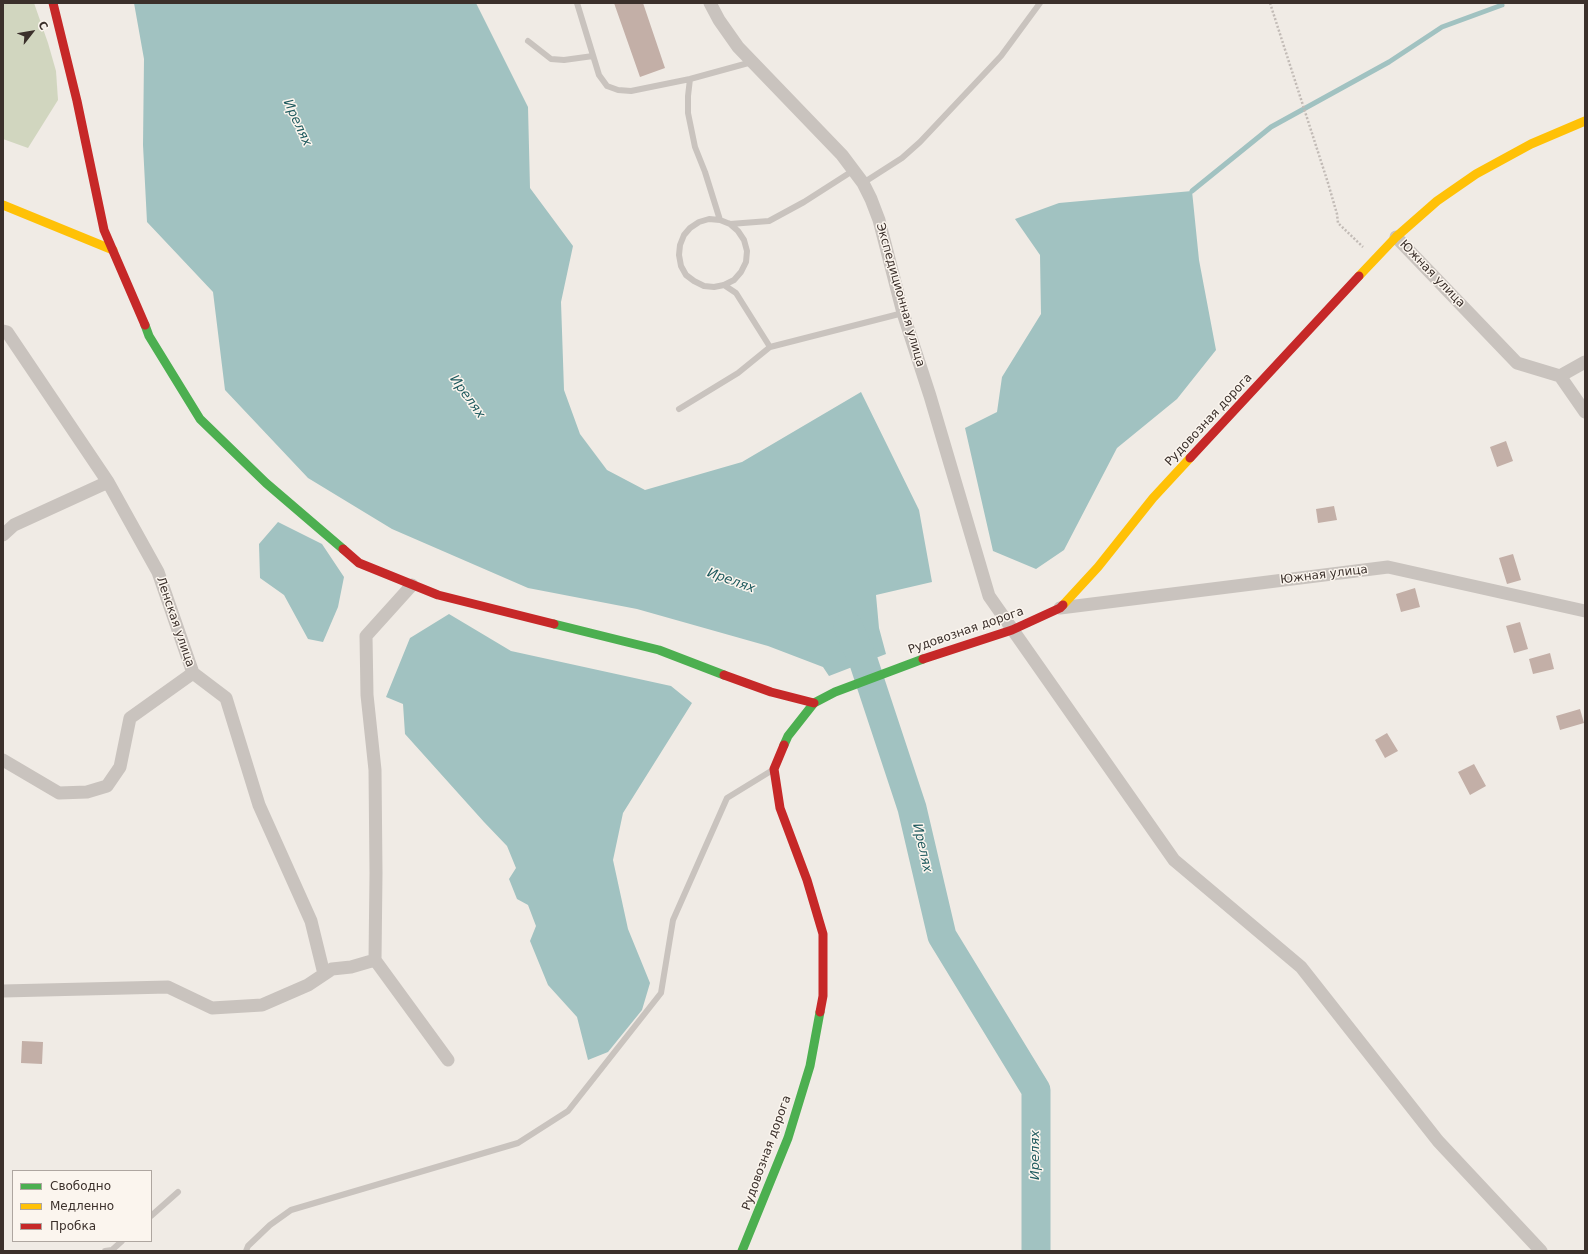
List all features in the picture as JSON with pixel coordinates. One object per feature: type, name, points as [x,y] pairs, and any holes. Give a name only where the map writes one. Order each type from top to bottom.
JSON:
[{"type":"street","points":[[53,3],[77,101],[104,230],[150,336],[200,419],[266,483],[359,564],[438,595],[659,650],[771,692],[814,703]]},
{"type":"street","name":"Экспедиционная улица","points":[[710,3],[719,20],[738,47],[838,150],[863,183],[879,220],[903,313],[930,396],[989,596],[1174,860],[1301,967],[1438,1141],[1541,1251]]},
{"type":"street","name":"Рудовозная дорога","points":[[742,1251],[788,1138],[810,1066],[823,996],[823,934],[807,880],[780,808],[774,770],[788,736],[814,703],[835,692],[913,662],[1012,630],[1060,608],[1098,567],[1153,498],[1337,298],[1396,237],[1437,201],[1476,174],[1531,144],[1585,121]]},
{"type":"street","points":[[3,205],[113,250]]},
{"type":"street","name":"Южная улица","points":[[1396,237],[1517,363],[1560,376]]},
{"type":"street","name":"Ленская улица","points":[[3,331],[7,332],[108,482],[158,572],[193,673],[226,698],[258,805],[311,921],[324,974]]},
{"type":"street","points":[[1585,362],[1560,376],[1585,412]]},
{"type":"street","points":[[3,535],[14,525],[108,482]]},
{"type":"street","name":"Южная улица","points":[[1060,608],[1388,567],[1585,611]]},
{"type":"street","points":[[412,585],[366,636],[367,696],[375,770],[375,960],[448,1060]]},
{"type":"street","points":[[3,760],[59,793],[88,792],[107,786],[120,767],[130,718],[193,673]]},
{"type":"street","points":[[3,990],[168,987],[212,1008],[262,1005],[308,985],[332,969],[352,967],[375,960]]},
{"type":"lane","points":[[577,3],[599,75],[607,86],[618,90],[631,91],[690,79],[752,62]]},
{"type":"lane","points":[[863,183],[902,158],[930,132],[1001,56],[1040,3]]},
{"type":"lane","points":[[528,41],[551,59],[564,60],[593,56]]},
{"type":"lane","points":[[690,79],[688,113],[695,147],[706,172],[720,220]]},
{"type":"lane","points":[[730,224],[769,221],[804,202],[854,170]]},
{"type":"lane","points":[[709,219],[720,220],[730,224],[741,235],[747,251],[746,262],[741,272],[734,280],[724,285],[714,287],[704,286],[686,275],[681,266],[679,255],[680,245],[684,235],[690,228],[699,222],[709,219]]},
{"type":"lane","points":[[724,285],[736,293],[770,347]]},
{"type":"lane","points":[[679,409],[738,373],[770,347],[903,313]]},
{"type":"lane","points":[[246,1251],[248,1246],[270,1225],[291,1210],[518,1143],[568,1112],[661,993],[673,920],[728,798],[774,770]]},
{"type":"lane","points":[[152,1215],[178,1192]]},
{"type":"lane","points":[[105,1251],[112,1250],[121,1242]]},
{"type":"path","points":[[1270,3],[1338,214],[1338,223],[1358,241]]},
{"type":"green space","points":[[3,3],[34,3],[56,71],[58,100],[28,148],[3,139]]},
{"type":"water","points":[[134,3],[476,3],[528,107],[530,188],[573,246],[561,302],[564,390],[580,434],[607,470],[645,490],[742,462],[861,392],[919,510],[932,582],[876,595],[879,628],[886,654],[829,676],[823,667],[768,646],[637,609],[528,588],[392,529],[308,478],[225,390],[213,292],[147,222],[143,145],[144,59]]},
{"type":"water","points":[[1192,191],[1199,260],[1216,350],[1177,399],[1117,448],[1064,550],[1036,569],[993,551],[965,428],[997,412],[1002,377],[1041,314],[1040,255],[1015,219],[1059,203]]},
{"type":"water","points":[[278,522],[322,544],[344,577],[338,607],[323,642],[308,639],[284,595],[260,578],[259,544]]},
{"type":"water","points":[[449,614],[511,651],[671,686],[692,703],[623,813],[613,860],[628,929],[650,983],[642,1010],[608,1052],[588,1060],[577,1017],[548,985],[530,941],[536,926],[528,905],[517,899],[509,879],[516,868],[507,846],[405,734],[403,704],[386,697],[410,638]]},
{"type":"building","points":[[614,3],[643,3],[665,68],[640,77]]},
{"type":"building","points":[[1506,441],[1513,461],[1497,467],[1490,447]]},
{"type":"building","points":[[1334,506],[1337,520],[1318,523],[1316,509]]},
{"type":"building","points":[[1513,554],[1521,580],[1507,584],[1499,558]]},
{"type":"building","points":[[1415,588],[1420,607],[1401,612],[1396,594]]},
{"type":"building","points":[[1520,622],[1528,649],[1514,653],[1506,626]]},
{"type":"building","points":[[1550,653],[1554,669],[1533,674],[1529,659]]},
{"type":"building","points":[[1580,709],[1584,723],[1560,730],[1556,716]]},
{"type":"building","points":[[1387,733],[1398,751],[1385,758],[1375,740]]},
{"type":"building","points":[[1474,764],[1486,786],[1470,795],[1458,772]]},
{"type":"building","points":[[22,1041],[43,1042],[42,1064],[21,1063]]},
{"type":"waterway","points":[[1192,191],[1271,127],[1389,62],[1442,27],[1502,5]]},
{"type":"waterway","name":"Ирелях","points":[[848,626],[864,663],[912,808],[942,936],[1036,1090],[1036,1251]]},
{"type":"traffic: fast","points":[[145,325],[149,336],[200,419],[266,483],[343,549]]},
{"type":"traffic: fast","points":[[554,624],[659,650],[724,675]]},
{"type":"traffic: fast","points":[[784,745],[788,736],[814,703],[835,692],[923,659]]},
{"type":"traffic: fast","points":[[742,1251],[788,1138],[810,1066],[820,1012]]},
{"type":"traffic: slow","points":[[1359,276],[1396,237],[1437,201],[1476,174],[1531,144],[1585,121]]},
{"type":"traffic: slow","points":[[3,205],[113,250]]},
{"type":"traffic: slow","points":[[1063,605],[1098,567],[1153,498],[1190,458]]},
{"type":"traffic: jam","points":[[53,3],[77,101],[104,230],[145,325]]},
{"type":"traffic: jam","points":[[1190,458],[1359,276]]},
{"type":"traffic: jam","points":[[343,549],[359,563],[438,595],[554,624]]},
{"type":"traffic: jam","points":[[923,659],[1012,630],[1060,608],[1063,605]]},
{"type":"traffic: jam","points":[[724,675],[771,692],[814,703]]},
{"type":"traffic: jam","points":[[784,745],[774,769],[780,808],[807,880],[823,934],[823,996],[820,1012]]}]
